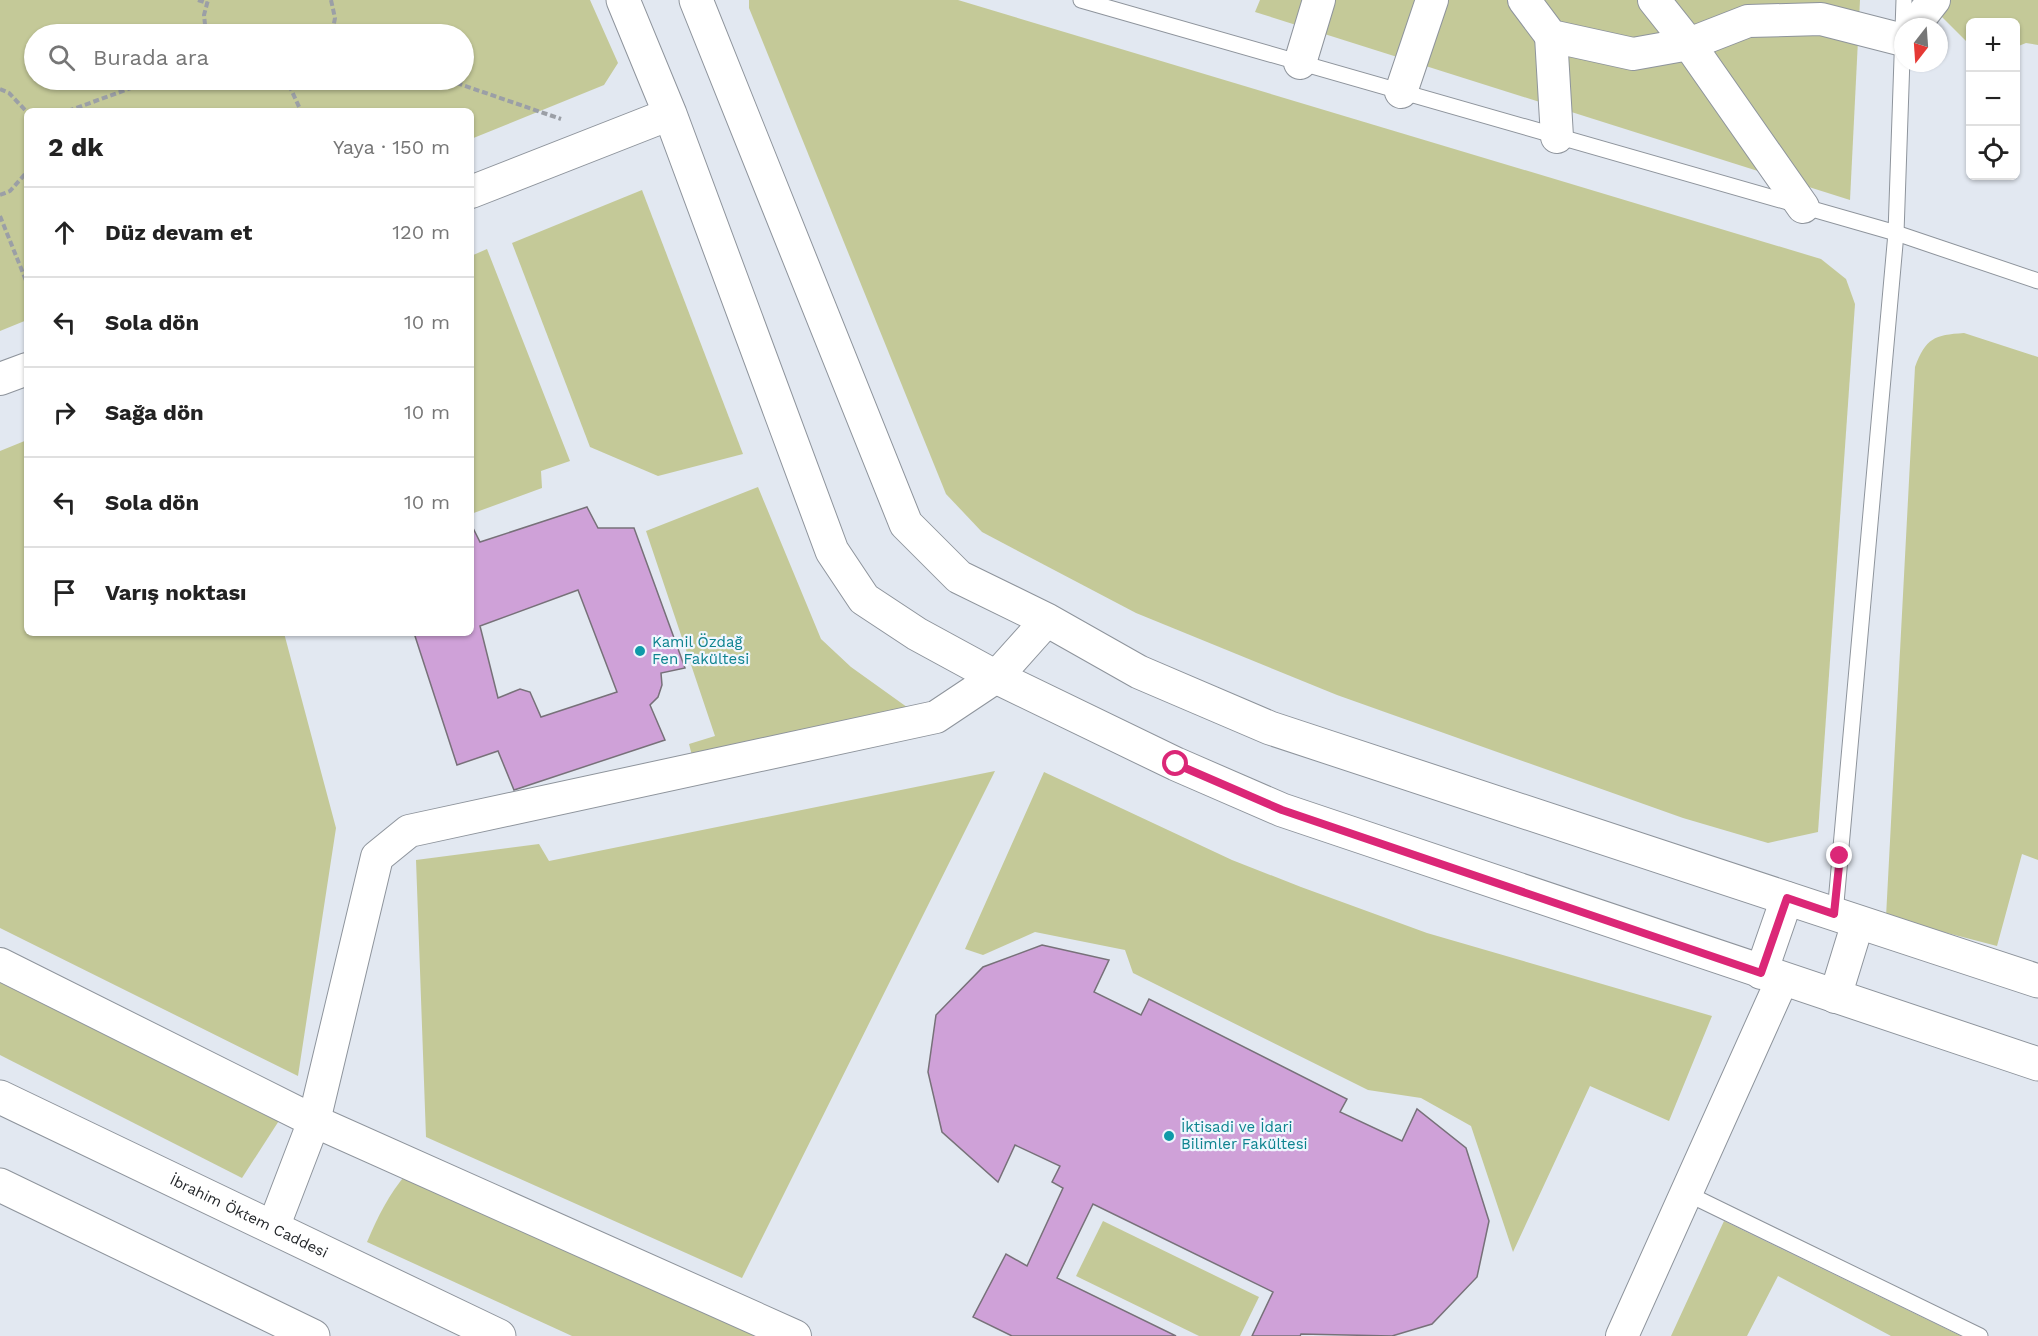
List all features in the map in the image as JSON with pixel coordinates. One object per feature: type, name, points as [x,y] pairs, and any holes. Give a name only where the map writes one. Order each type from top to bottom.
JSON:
[{"type":"street","points":[[623,0],[670,114],[832,551],[864,599],[917,634],[996,677],[1176,764],[1282,810],[2038,1064]]},
{"type":"street","points":[[696,0],[906,524],[959,577],[1047,620],[1140,672],[1270,728],[2038,981]]},
{"type":"street","points":[[1300,63],[1319,0]]},
{"type":"street","points":[[1401,92],[1432,0]]},
{"type":"street","points":[[1524,0],[1551,36],[1557,137]]},
{"type":"street","points":[[1654,0],[1689,44],[1803,207]]},
{"type":"street","points":[[1920,18],[1934,0]]},
{"type":"street","points":[[1551,36],[1633,54],[1689,44],[1748,21],[1821,19],[1894,39]]},
{"type":"street","points":[[474,191],[670,114]]},
{"type":"street","points":[[0,379],[24,370]]},
{"type":"street","points":[[273,1228],[314,1121],[377,856],[409,831],[936,717],[996,677],[1047,620]]},
{"type":"street","points":[[1622,1336],[1686,1193],[1772,976],[1787,898]]},
{"type":"street","points":[[1835,997],[1846,918]]},
{"type":"street","points":[[0,964],[314,1121],[795,1336]]},
{"type":"street","name":"İbrahim Öktem Caddesi","points":[[0,1097],[499,1336]]},
{"type":"street","points":[[0,1185],[313,1336]]},
{"type":"lane","points":[[1081,0],[1896,233],[2038,281]]},
{"type":"lane","points":[[1904,0],[1904,18]]},
{"type":"lane","points":[[1846,918],[1896,233],[1902,72]]},
{"type":"lane","points":[[1686,1193],[1980,1336]]},
{"type":"path","points":[[198,0],[208,2],[204,15],[205,24]]},
{"type":"path","points":[[331,0],[333,24]]},
{"type":"path","points":[[0,89],[9,93],[24,109]]},
{"type":"path","points":[[474,89],[613,137]]},
{"type":"path","points":[[76,108],[126,90]]},
{"type":"path","points":[[291,90],[300,108]]},
{"type":"path","points":[[0,195],[10,191],[24,175]]},
{"type":"path","points":[[0,216],[24,276]]},
{"type":"green space","points":[[0,0],[590,0],[618,63],[604,85],[474,138],[474,108],[24,108],[24,321],[0,331]]},
{"type":"green space","points":[[749,0],[958,0],[1821,259],[1846,279],[1855,304],[1818,832],[1768,843],[1683,818],[1337,695],[1136,613],[982,532],[946,494],[749,8]]},
{"type":"green space","points":[[1260,0],[1860,0],[1850,200],[1255,12]]},
{"type":"green space","points":[[1938,0],[2038,0],[2038,45],[2026,43],[2020,45],[2020,18],[1966,18],[1966,41],[1948,23],[1948,18],[1943,18],[1937,12]]},
{"type":"green space","points":[[642,190],[743,454],[658,476],[590,447],[512,243]]},
{"type":"green space","points":[[487,249],[570,461],[541,471],[542,488],[474,513],[474,255]]},
{"type":"green space","points":[[1964,333],[2038,357],[2038,860],[2022,854],[1997,946],[1886,917],[1915,367],[1923,350],[1932,340],[1945,335]]},
{"type":"green space","points":[[24,441],[24,636],[285,636],[336,828],[298,1076],[0,928],[0,451]]},
{"type":"green space","points":[[758,487],[821,639],[851,667],[918,715],[695,767],[689,744],[715,736],[646,531]]},
{"type":"green space","points":[[995,771],[742,1278],[426,1137],[416,860],[539,844],[549,861]]},
{"type":"green space","points":[[1044,772],[1232,860],[1301,887],[1427,933],[1712,1016],[1669,1121],[1590,1086],[1513,1252],[1471,1126],[1421,1098],[1368,1090],[1133,973],[1125,950],[1035,932],[983,955],[965,949]]},
{"type":"green space","points":[[0,961],[282,1116],[242,1178],[0,1055]]},
{"type":"green space","points":[[407,1173],[805,1336],[572,1336],[367,1242],[384,1206]]},
{"type":"green space","points":[[1103,1221],[1259,1297],[1240,1336],[1199,1336],[1076,1276]]},
{"type":"green space","points":[[1724,1221],[1961,1336],[1891,1336],[1778,1276],[1747,1336],[1671,1336]]},
{"type":"building","name":"Kamil Özdağ Fen Fakültesi","points":[[587,507],[598,528],[634,528],[685,668],[661,673],[662,685],[658,697],[650,705],[665,740],[514,790],[498,751],[457,765],[415,636],[474,636],[474,530],[480,542]],"holes":[[[578,590],[617,692],[541,717],[530,692],[520,689],[498,698],[480,626]]]},
{"type":"building","name":"İktisadi ve İdari Bilimler Fakültesi","points":[[1042,945],[1109,960],[1094,992],[1141,1015],[1149,999],[1347,1099],[1340,1112],[1402,1141],[1417,1109],[1466,1148],[1489,1221],[1477,1277],[1432,1324],[1392,1336],[1301,1334],[1300,1336],[1252,1336],[1273,1292],[1093,1204],[1057,1278],[1176,1336],[1012,1336],[973,1317],[1006,1254],[1027,1266],[1063,1188],[1052,1182],[1060,1166],[1015,1145],[998,1182],[942,1132],[928,1072],[936,1015],[983,967]]},
{"type":"place","name":"Kamil Özdağ Fen Fakültesi","points":[[640,651]]},
{"type":"place","name":"İktisadi ve İdari Bilimler Fakültesi","points":[[1169,1136]]},
{"type":"route","points":[[1176,764],[1282,810],[1761,973],[1787,898],[1834,914],[1840,856]]}]
